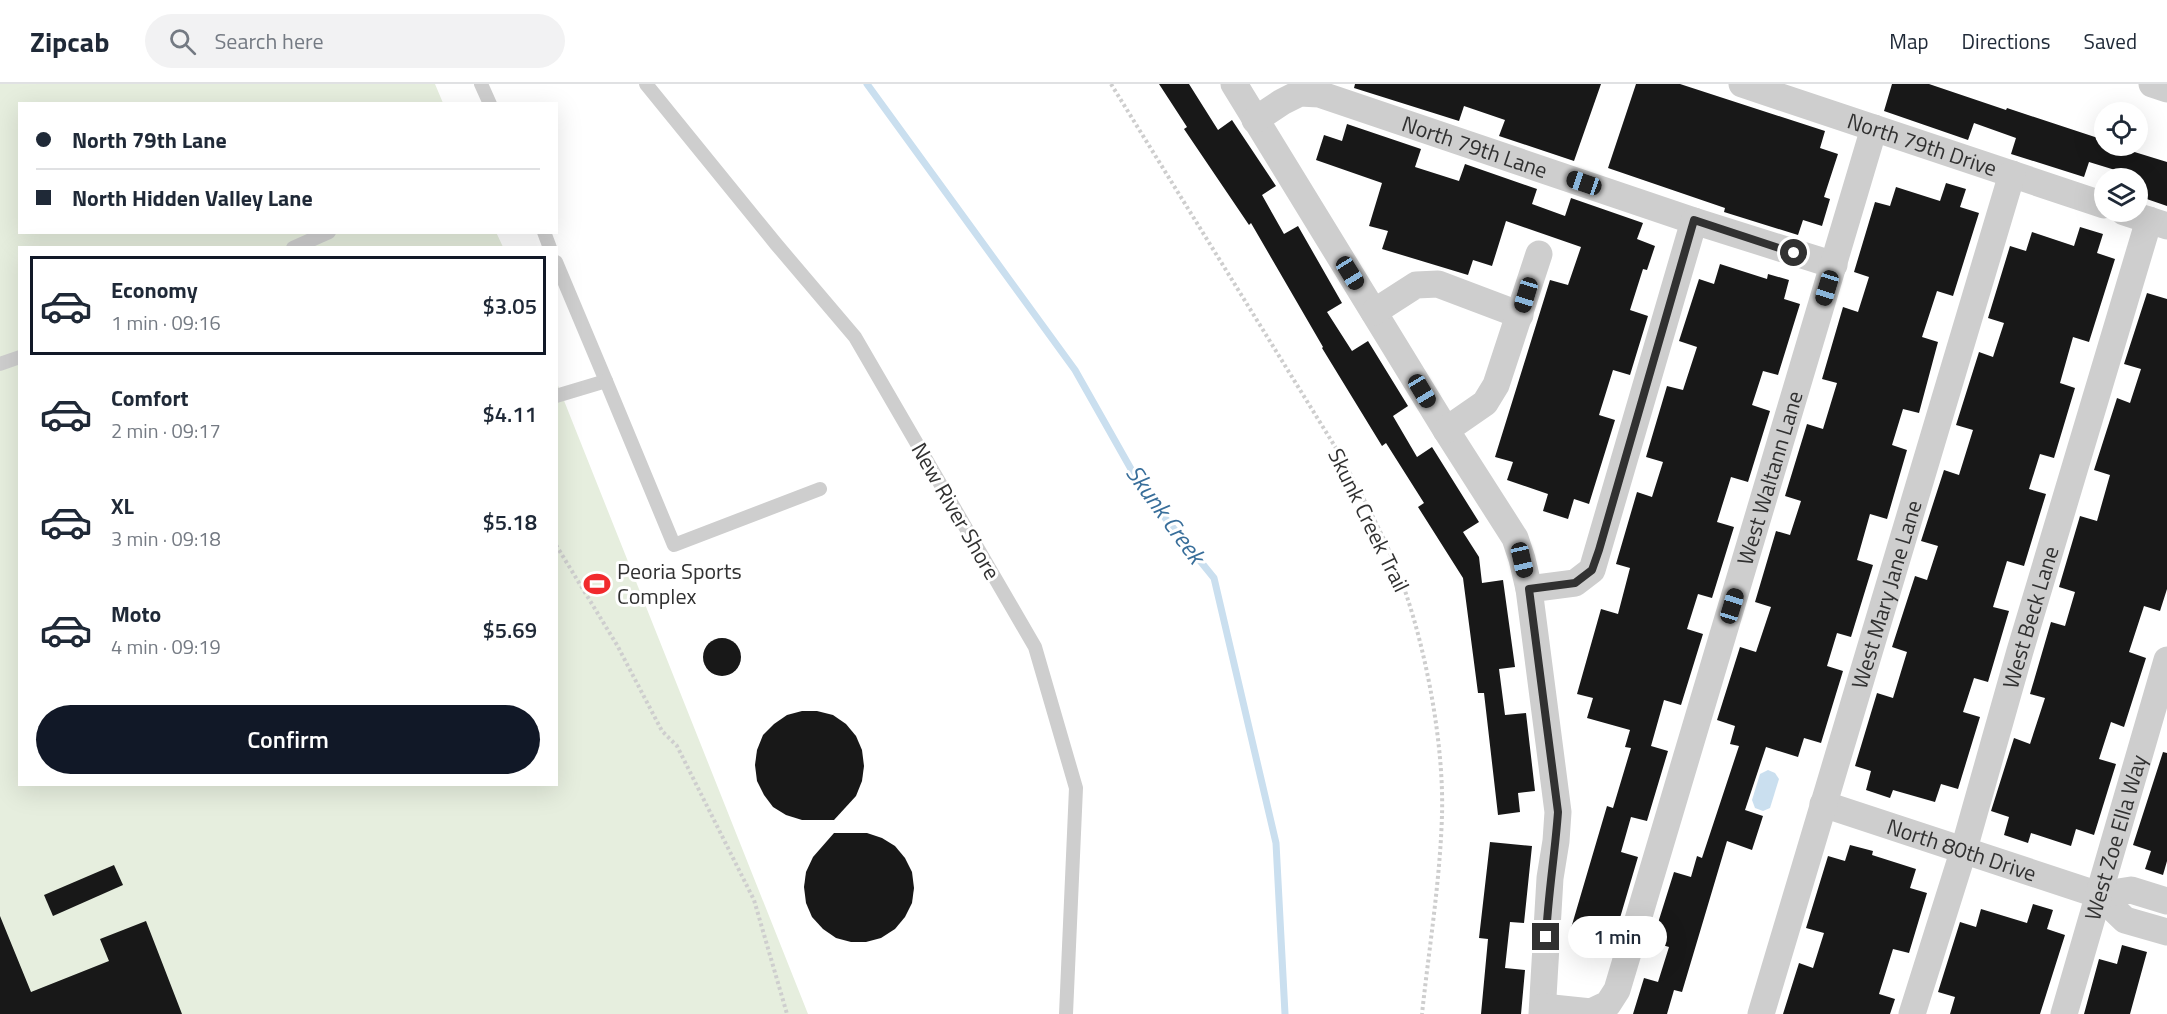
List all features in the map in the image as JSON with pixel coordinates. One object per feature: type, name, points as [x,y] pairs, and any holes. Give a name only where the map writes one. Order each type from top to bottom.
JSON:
[{"type":"street","points":[[1234,84],[1446,430],[1515,538],[1529,589],[1558,812],[1550,878],[1543,1011]]},
{"type":"street","name":"North 79th Drive","points":[[1742,84],[2094,202]]},
{"type":"street","points":[[2152,84],[2167,89]]},
{"type":"street","name":"North 79th Lane","points":[[1255,120],[1300,93],[1319,94],[1834,265]]},
{"type":"street","name":"West Waltann Lane","points":[[1543,1011],[1591,1012],[1608,1004],[1617,990],[1874,128]]},
{"type":"street","name":"West Mary Jane Lane","points":[[1761,1014],[2012,174]]},
{"type":"street","points":[[1529,589],[1575,583],[1592,570],[1694,220]]},
{"type":"street","name":"West Beck Lane","points":[[1912,1014],[1964,849],[2020,651],[2158,223]]},
{"type":"street","points":[[1446,430],[1485,403],[1496,385],[1539,254]]},
{"type":"street","points":[[1374,312],[1416,285],[1438,284],[1520,315]]},
{"type":"street","name":"West Zoe Ella Way","points":[[2064,1014],[2167,660]]},
{"type":"street","name":"North 80th Drive","points":[[1823,804],[1964,849],[2099,896],[2125,920],[2167,932]]},
{"type":"street","name":"North 80th Drive","points":[[2099,896],[2131,890],[2167,901]]},
{"type":"lane","points":[[481,84],[489,102]]},
{"type":"lane","name":"New River Shore","points":[[646,84],[855,337],[1035,647],[1076,788],[1065,1014]]},
{"type":"lane","points":[[298,246],[324,234]]},
{"type":"lane","points":[[558,267],[674,545],[820,489]]},
{"type":"lane","points":[[0,364],[18,358]]},
{"type":"lane","points":[[558,395],[606,381]]},
{"type":"path","name":"Skunk Creek Trail","points":[[1110,84],[1339,453],[1404,587],[1430,685],[1438,747],[1442,813],[1422,1014]]},
{"type":"path","points":[[558,548],[617,645],[662,731],[677,746],[754,900],[787,1014]]},
{"type":"green space","name":"Peoria Sports Complex","points":[[0,84],[435,84],[443,102],[18,102],[18,234],[497,234],[503,246],[18,246],[18,786],[558,786],[558,386],[808,1014],[0,1014]]},
{"type":"water","points":[[1768,770],[1775,773],[1779,779],[1770,808],[1763,811],[1755,808],[1752,800],[1760,774]]},
{"type":"building","points":[[1159,84],[1189,84],[1218,130],[1232,120],[1276,186],[1262,195],[1284,234],[1298,226],[1342,303],[1327,312],[1352,351],[1368,341],[1408,406],[1393,416],[1417,457],[1432,447],[1479,522],[1463,532],[1479,557],[1482,583],[1503,580],[1515,667],[1499,669],[1505,715],[1526,713],[1535,791],[1518,793],[1520,812],[1498,815],[1484,693],[1478,693],[1463,578],[1418,507],[1424,503],[1386,443],[1382,446],[1322,348],[1251,223],[1249,225],[1184,129],[1187,127]]},
{"type":"building","points":[[1355,84],[1601,84],[1574,161],[1499,136],[1505,120],[1464,106],[1459,121],[1354,88]]},
{"type":"building","points":[[1636,84],[1680,84],[1825,131],[1820,148],[1838,154],[1824,197],[1830,199],[1822,226],[1803,220],[1798,235],[1724,212],[1725,208],[1608,168]]},
{"type":"building","points":[[1892,84],[1929,84],[2094,137],[2094,156],[2148,156],[2167,162],[2167,206],[2148,199],[2148,168],[2109,168],[2089,162],[2084,177],[2011,154],[2016,138],[1974,123],[1968,140],[1884,111]]},
{"type":"building","points":[[1347,124],[1421,149],[1415,167],[1459,181],[1465,164],[1537,189],[1532,204],[1565,216],[1571,198],[1643,223],[1637,239],[1655,246],[1647,270],[1643,269],[1630,310],[1648,316],[1630,375],[1613,370],[1599,415],[1615,420],[1589,504],[1574,499],[1568,519],[1543,511],[1548,494],[1507,480],[1513,462],[1495,457],[1550,280],[1568,285],[1581,247],[1506,221],[1492,266],[1473,260],[1468,275],[1382,249],[1388,231],[1369,226],[1382,183],[1316,160],[1324,135],[1342,141]]},
{"type":"building","points":[[1946,183],[1966,189],[1960,207],[1979,213],[1953,296],[1937,291],[1922,337],[1938,342],[1919,413],[1903,409],[1892,445],[1907,450],[1887,519],[1870,514],[1857,560],[1873,565],[1851,637],[1837,633],[1827,666],[1843,671],[1821,743],[1804,738],[1798,757],[1766,747],[1745,810],[1763,816],[1752,850],[1727,841],[1682,992],[1674,990],[1667,1014],[1633,1014],[1644,978],[1658,982],[1669,947],[1652,942],[1674,872],[1691,877],[1697,856],[1702,858],[1739,746],[1730,744],[1735,726],[1717,720],[1740,647],[1756,652],[1771,607],[1755,602],[1776,531],[1790,535],[1801,501],[1785,496],[1807,424],[1823,429],[1837,383],[1822,379],[1843,307],[1858,312],[1869,277],[1854,272],[1875,202],[1890,206],[1896,187],[1940,201]]},
{"type":"building","points":[[2080,227],[2103,234],[2097,253],[2115,259],[2089,342],[2073,337],[2060,383],[2075,388],[2054,458],[2040,454],[2029,489],[2046,494],[2024,566],[2007,561],[1993,607],[2009,611],[1988,682],[1974,678],[1963,712],[1980,717],[1958,789],[1941,784],[1935,802],[1893,790],[1890,798],[1866,790],[1871,771],[1855,766],[1877,693],[1893,698],[1907,652],[1892,647],[1915,576],[1927,580],[1938,546],[1921,541],[1944,470],[1959,475],[1973,430],[1956,425],[1979,352],[1993,357],[2004,323],[1988,318],[2010,246],[2026,251],[2032,232],[2074,246]]},
{"type":"building","points":[[1720,264],[1767,279],[1768,274],[1789,280],[1784,299],[1800,304],[1778,375],[1763,371],[1752,405],[1770,411],[1748,482],[1731,477],[1717,522],[1734,527],[1712,598],[1698,594],[1687,629],[1703,634],[1681,705],[1664,700],[1651,746],[1668,751],[1647,821],[1631,817],[1621,852],[1638,857],[1617,928],[1598,922],[1592,942],[1569,935],[1607,806],[1613,808],[1631,748],[1625,747],[1630,730],[1587,718],[1593,698],[1577,694],[1601,609],[1618,614],[1630,568],[1616,564],[1637,492],[1652,497],[1663,462],[1646,457],[1667,386],[1683,390],[1697,347],[1679,341],[1699,279],[1714,284]]},
{"type":"building","points":[[2147,293],[2167,299],[2167,589],[2160,611],[2144,606],[2129,652],[2146,658],[2124,727],[2111,722],[2099,759],[2116,764],[2094,835],[2076,829],[2071,846],[2031,833],[2028,843],[2004,835],[2009,817],[1991,811],[2014,738],[2030,744],[2045,698],[2030,694],[2051,622],[2065,626],[2075,592],[2059,587],[2080,516],[2097,521],[2110,475],[2094,470],[2117,398],[2130,403],[2141,369],[2124,364]]},
{"type":"building","points":[[722,638],[735,644],[741,657],[735,670],[722,676],[709,670],[703,657],[709,644]]},
{"type":"building","points":[[802,711],[817,711],[833,715],[846,724],[856,736],[862,750],[864,766],[862,781],[856,796],[834,820],[802,820],[786,815],[773,807],[757,781],[755,765],[757,750],[763,735],[787,715]]},
{"type":"building","points":[[2163,752],[2167,753],[2167,861],[2163,875],[2145,869],[2151,851],[2133,845]]},
{"type":"building","points":[[834,833],[867,833],[882,838],[895,846],[905,858],[912,872],[914,888],[912,903],[905,917],[895,929],[881,938],[866,942],[851,942],[836,938],[812,917],[806,903],[804,887],[806,872],[813,857]]},
{"type":"building","points":[[1490,842],[1532,846],[1524,923],[1510,922],[1505,968],[1525,970],[1521,1014],[1481,1014],[1488,939],[1479,938]]},
{"type":"building","points":[[1850,845],[1873,851],[1872,855],[1916,869],[1910,888],[1927,893],[1909,953],[1893,949],[1879,994],[1895,999],[1890,1014],[1783,1014],[1799,963],[1813,968],[1824,933],[1806,928],[1828,856],[1845,861]]},
{"type":"building","points":[[114,865],[123,885],[53,916],[44,895]]},
{"type":"building","points":[[2033,904],[2053,910],[2047,929],[2065,935],[2040,1014],[1950,1014],[1955,997],[1938,992],[1960,922],[1976,927],[1981,909],[2027,923]]},
{"type":"building","points":[[0,916],[31,992],[109,961],[100,939],[146,921],[182,1014],[0,1014]]},
{"type":"building","points":[[2122,945],[2147,952],[2130,1014],[2084,1014],[2099,959],[2117,964]]},
{"type":"waterway","name":"Skunk Creek","points":[[867,84],[1075,370],[1144,492],[1214,578],[1276,843],[1285,1014]]},
{"type":"place","name":"Peoria Sports Complex","points":[[597,584]]},
{"type":"route","points":[[1546,937],[1558,812],[1529,589],[1575,583],[1592,570],[1694,220],[1794,253]]}]
